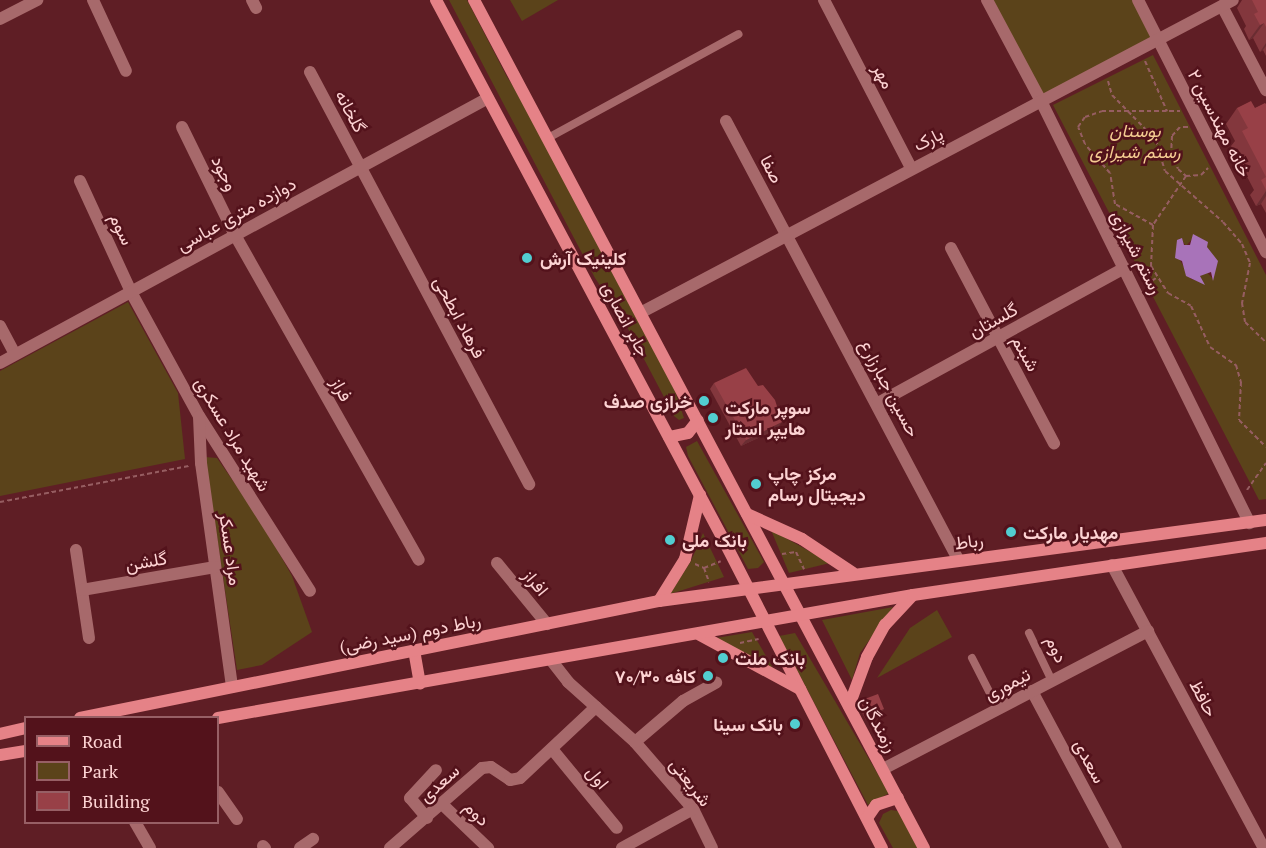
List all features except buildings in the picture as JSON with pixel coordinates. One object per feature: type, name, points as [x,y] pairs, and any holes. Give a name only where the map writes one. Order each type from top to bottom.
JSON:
[{"type":"main road","name":"جابر انصاری","points":[[436,0],[766,623]]},
{"type":"main road","name":"جابر انصاری","points":[[474,0],[642,312],[802,617]]},
{"type":"main road","points":[[669,437],[688,433],[698,420]]},
{"type":"main road","points":[[659,601],[685,559],[700,495]]},
{"type":"main road","points":[[747,513],[810,544],[853,573]]},
{"type":"main road","name":"رباط","points":[[748,588],[1266,520]]},
{"type":"main road","points":[[219,718],[802,617],[913,595],[1265,545]]},
{"type":"main road","name":"رباط دوم (سید رضی)","points":[[85,716],[659,601],[748,588]]},
{"type":"main road","points":[[849,706],[867,657],[885,625],[913,595]]},
{"type":"main road","name":"رزمندگان","points":[[802,617],[924,848]]},
{"type":"main road","points":[[766,623],[882,848]]},
{"type":"main road","points":[[699,635],[800,689]]},
{"type":"main road","points":[[414,650],[420,683]]},
{"type":"main road","points":[[0,734],[24,728]]},
{"type":"main road","points":[[0,755],[24,751]]},
{"type":"main road","points":[[867,818],[876,805],[898,798]]},
{"type":"street","points":[[0,19],[37,0]]},
{"type":"street","points":[[93,0],[126,70]]},
{"type":"street","name":"مهر","points":[[825,0],[911,168]]},
{"type":"street","name":"رستم شیرازی","points":[[987,0],[1041,100],[1250,523]]},
{"type":"street","name":"خانه مهندسین ۲","points":[[1138,0],[1266,252]]},
{"type":"street","points":[[1227,3],[1266,90]]},
{"type":"street","name":"پارک","points":[[642,312],[1041,100],[1159,42],[1227,3]]},
{"type":"street","name":"گلخانه","points":[[310,72],[360,167]]},
{"type":"street","name":"دوازده متری عباسی","points":[[0,363],[488,98]]},
{"type":"street","name":"صفا","points":[[726,121],[787,235]]},
{"type":"street","name":"وجود","points":[[182,127],[235,235]]},
{"type":"street","name":"فرهاد ابطحی","points":[[360,167],[529,484]]},
{"type":"street","name":"سوم","points":[[80,181],[131,291]]},
{"type":"street","name":"فراز","points":[[235,235],[418,560]]},
{"type":"street","name":"حسین جبارزارع","points":[[787,235],[878,403],[958,560]]},
{"type":"street","name":"شبنم","points":[[951,248],[1054,443]]},
{"type":"street","name":"گلستان","points":[[878,403],[1125,268]]},
{"type":"street","name":"شهید مراد عسکری","points":[[131,291],[199,416],[310,591]]},
{"type":"street","points":[[0,326],[15,354]]},
{"type":"street","name":"مراد عسکر","points":[[199,416],[201,463],[232,687]]},
{"type":"street","points":[[76,550],[89,638]]},
{"type":"street","name":"افراز","points":[[497,563],[547,624]]},
{"type":"street","name":"حافظ","points":[[1112,565],[1264,848]]},
{"type":"street","name":"گلشن","points":[[82,590],[215,567]]},
{"type":"street","name":"تیموری","points":[[883,769],[1148,631]]},
{"type":"street","name":"شریعتی","points":[[550,660],[596,707],[635,742],[693,809],[712,848]]},
{"type":"street","points":[[635,742],[682,701],[716,683]]},
{"type":"street","name":"سعدی","points":[[1032,691],[1116,848]]},
{"type":"street","name":"سعدی","points":[[390,848],[482,768],[491,767],[510,780],[520,778],[596,707]]},
{"type":"street","name":"اول","points":[[552,748],[617,828]]},
{"type":"street","points":[[427,818],[410,798],[436,770]]},
{"type":"street","points":[[219,793],[237,819]]},
{"type":"street","name":"دوم","points":[[442,804],[488,848]]},
{"type":"street","points":[[622,848],[693,809]]},
{"type":"street","points":[[136,824],[150,848]]},
{"type":"street","points":[[300,848],[313,839]]},
{"type":"lane","points":[[548,138],[739,34]]},
{"type":"lane","name":"دوم","points":[[1029,633],[1052,681]]},
{"type":"lane","points":[[972,658],[998,709]]},
{"type":"path","points":[[1144,59],[1167,111]]},
{"type":"path","points":[[1108,77],[1108,87],[1124,110],[1156,140],[1165,171],[1223,222],[1242,244],[1250,263],[1242,303],[1245,322],[1266,342]]},
{"type":"path","points":[[1153,225],[1115,204],[1110,172],[1085,144],[1078,127],[1085,117],[1102,111],[1182,111]]},
{"type":"path","points":[[1190,127],[1180,127],[1172,136],[1171,153],[1178,169],[1186,176],[1201,175],[1210,166]]},
{"type":"path","points":[[1186,176],[1153,225],[1151,266],[1156,278],[1168,293],[1191,306],[1210,347],[1236,365],[1241,381],[1239,420],[1266,447]]},
{"type":"path","points":[[1147,285],[1156,278]]},
{"type":"path","points":[[0,502],[201,463]]},
{"type":"path","points":[[1251,484],[1266,463]]},
{"type":"path","points":[[782,554],[796,552],[804,569]]},
{"type":"path","points":[[691,561],[704,568],[709,582]]},
{"type":"path","points":[[704,568],[717,563]]},
{"type":"path","points":[[736,649],[741,640],[756,640]]},
{"type":"green space","points":[[449,0],[467,0],[507,77],[548,138],[675,391],[684,418],[679,420],[674,416],[626,325],[595,278]]},
{"type":"green space","points":[[510,0],[558,0],[522,21]]},
{"type":"green space","name":"بوستان رستم شیرازی","points":[[987,0],[1138,0],[1159,42],[1041,101]]},
{"type":"green space","name":"بوستان رستم شیرازی","points":[[1153,55],[1266,275],[1266,499],[1259,500],[1053,105]],"holes":[[[1180,238],[1186,246],[1193,238],[1204,242],[1215,263],[1213,279],[1206,271],[1200,276],[1202,282],[1191,279],[1177,255]]]},
{"type":"green space","points":[[128,302],[178,393],[185,459],[0,496],[0,371]]},
{"type":"green space","points":[[697,441],[764,562],[758,568],[748,569],[688,456],[686,447]]},
{"type":"green space","points":[[205,457],[217,458],[261,521],[292,576],[312,632],[262,665],[237,670]]},
{"type":"green space","points":[[771,530],[800,546],[830,563],[789,573]]},
{"type":"green space","points":[[703,533],[724,577],[670,594],[691,561]]},
{"type":"green space","points":[[893,607],[860,653],[852,680],[822,620]]},
{"type":"green space","points":[[937,610],[952,637],[877,678],[910,628]]},
{"type":"green space","points":[[752,632],[773,668],[716,638]]},
{"type":"green space","points":[[795,633],[889,793],[868,805],[779,636]]},
{"type":"green space","points":[[891,810],[898,811],[918,848],[893,848],[879,823],[883,814]]},
{"type":"shaded area","points":[[1193,234],[1208,242],[1207,247],[1218,261],[1213,281],[1211,272],[1200,276],[1205,285],[1186,276],[1182,261],[1175,258],[1177,240],[1182,238],[1184,245],[1190,245]]},
{"type":"place","name":"کلینیک آرش","points":[[527,258]]},
{"type":"place","name":"خرازی صدف","points":[[704,401]]},
{"type":"place","name":"سوپر مارکت هایپر استار","points":[[713,418]]},
{"type":"place","name":"مرکز چاپ دیجیتال رسام","points":[[756,484]]},
{"type":"place","name":"مهدیار مارکت","points":[[1011,532]]},
{"type":"place","name":"بانک ملی","points":[[670,540]]},
{"type":"place","name":"بانک ملت","points":[[723,658]]},
{"type":"place","name":"کافه ۷۰/۳۰","points":[[708,676]]},
{"type":"place","name":"بانک سینا","points":[[795,724]]}]
